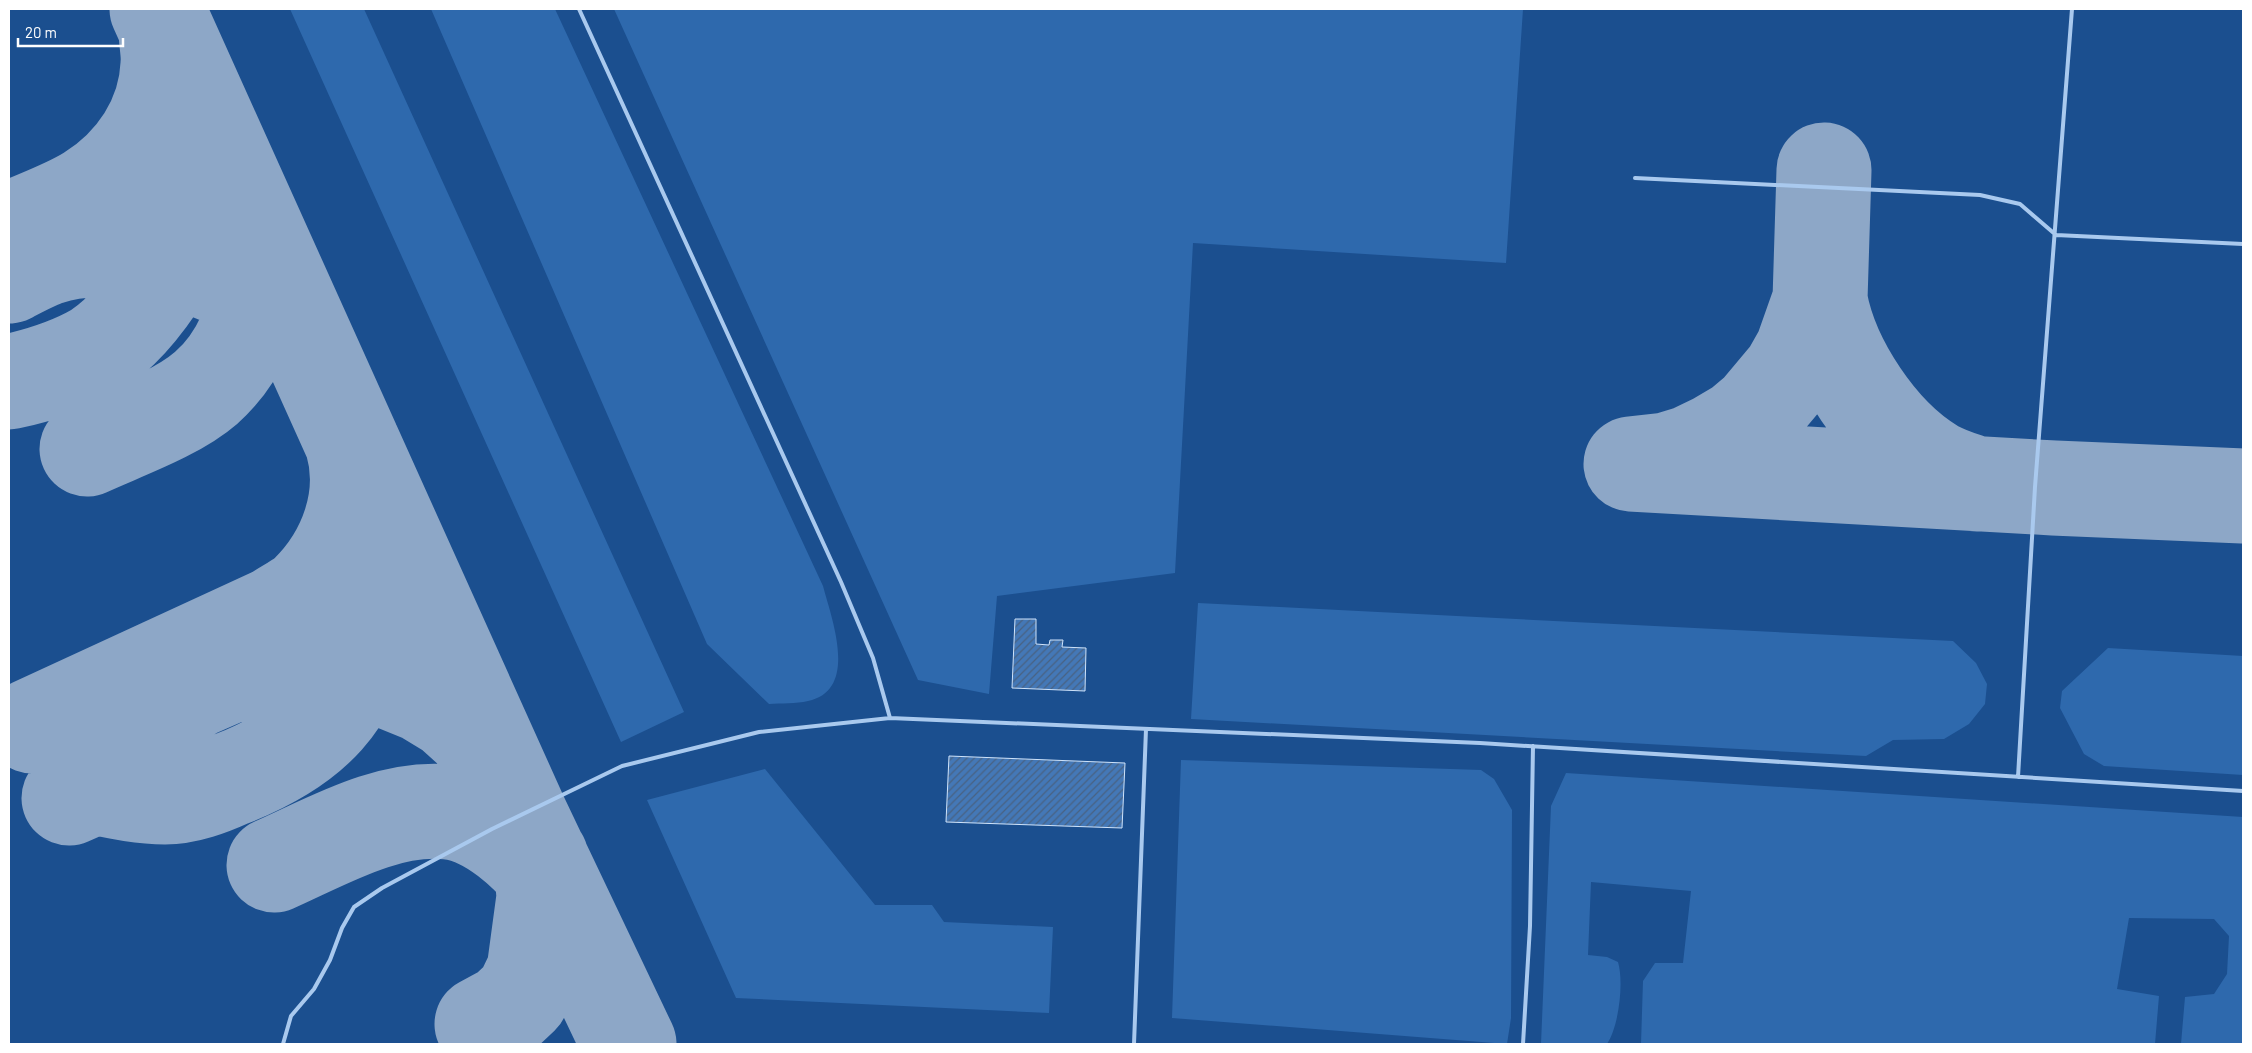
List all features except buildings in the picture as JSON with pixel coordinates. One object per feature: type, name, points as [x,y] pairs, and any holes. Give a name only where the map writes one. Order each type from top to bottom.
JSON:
[{"type":"lane","points":[[580,9],[841,582],[872,658],[890,718]]},
{"type":"lane","points":[[2018,778],[2035,487],[2072,9]]},
{"type":"lane","points":[[1635,178],[1980,195],[2020,204],[2056,235],[2243,244]]},
{"type":"lane","points":[[283,1044],[291,1016],[318,981],[330,960],[342,928],[354,907],[382,888],[492,829],[622,766],[759,732],[890,718],[1533,746],[2243,791]]},
{"type":"lane","points":[[1134,1044],[1146,729]]},
{"type":"lane","points":[[1522,1044],[1530,926],[1533,746]]},
{"type":"shaded area","points":[[290,9],[364,9],[684,712],[621,742]]},
{"type":"shaded area","points":[[431,9],[555,9],[823,586],[836,634],[838,652],[838,669],[833,683],[824,694],[803,702],[769,704],[707,644]]},
{"type":"shaded area","points":[[614,9],[1523,9],[1506,263],[1193,243],[1175,573],[997,596],[989,694],[918,680]]},
{"type":"shaded area","points":[[1198,603],[1953,641],[1976,663],[1987,684],[1985,704],[1969,724],[1944,739],[1893,740],[1866,756],[1191,719]]},
{"type":"shaded area","points":[[2108,648],[2243,656],[2243,775],[2104,766],[2084,754],[2060,708],[2062,691]]},
{"type":"shaded area","points":[[1181,760],[1481,770],[1494,779],[1512,810],[1511,1018],[1507,1044],[1172,1018]]},
{"type":"shaded area","points":[[765,769],[875,905],[932,905],[944,922],[1053,927],[1049,1013],[736,998],[647,800]]},
{"type":"shaded area","points":[[1566,773],[2243,817],[2243,1044],[2181,1044],[2185,997],[2214,994],[2227,974],[2229,936],[2214,919],[2129,918],[2117,989],[2159,996],[2155,1044],[1641,1044],[1643,981],[1655,963],[1683,963],[1691,891],[1591,882],[1588,955],[1607,957],[1618,962],[1621,981],[1615,1026],[1607,1044],[1541,1044],[1551,806]]},
{"type":"taxiway","points":[[157,9],[520,815],[629,1044]]},
{"type":"taxiway","points":[[9,230],[89,193],[120,169],[133,154],[145,138],[161,103],[166,84],[168,64],[166,30]]},
{"type":"taxiway","points":[[9,382],[49,371],[88,355],[106,343],[124,327],[157,286],[183,240],[198,196],[200,150],[195,105]]},
{"type":"taxiway","points":[[1824,170],[1820,300],[1802,351],[1789,374],[1758,411],[1739,427],[1717,440],[1690,453],[1667,460],[1631,464],[2054,488],[2243,496]]},
{"type":"taxiway","points":[[87,449],[149,422],[180,406],[206,388],[218,376],[245,334],[256,302],[260,269],[257,231]]},
{"type":"taxiway","points":[[9,276],[42,260],[68,253],[91,250],[138,253],[162,258],[186,264],[227,280]]},
{"type":"taxiway","points":[[1820,300],[1835,347],[1847,371],[1877,416],[1895,436],[1934,467],[1950,475],[1977,484]]},
{"type":"taxiway","points":[[32,726],[275,614],[307,593],[333,561],[350,523],[357,483],[356,462],[352,442]]},
{"type":"taxiway","points":[[94,787],[147,796],[165,797],[182,795],[223,782],[286,752],[308,736],[342,698],[367,647],[376,616]]},
{"type":"taxiway","points":[[69,798],[94,787],[112,759],[138,733],[164,710],[194,691],[226,677],[256,669],[296,664],[359,669],[423,695],[451,712],[471,730],[492,754]]},
{"type":"taxiway","points":[[274,865],[358,827],[380,820],[403,814],[448,812],[478,821],[507,838],[532,861],[553,885]]},
{"type":"taxiway","points":[[482,1024],[506,1011],[522,996],[534,971],[544,897],[541,858]]}]
